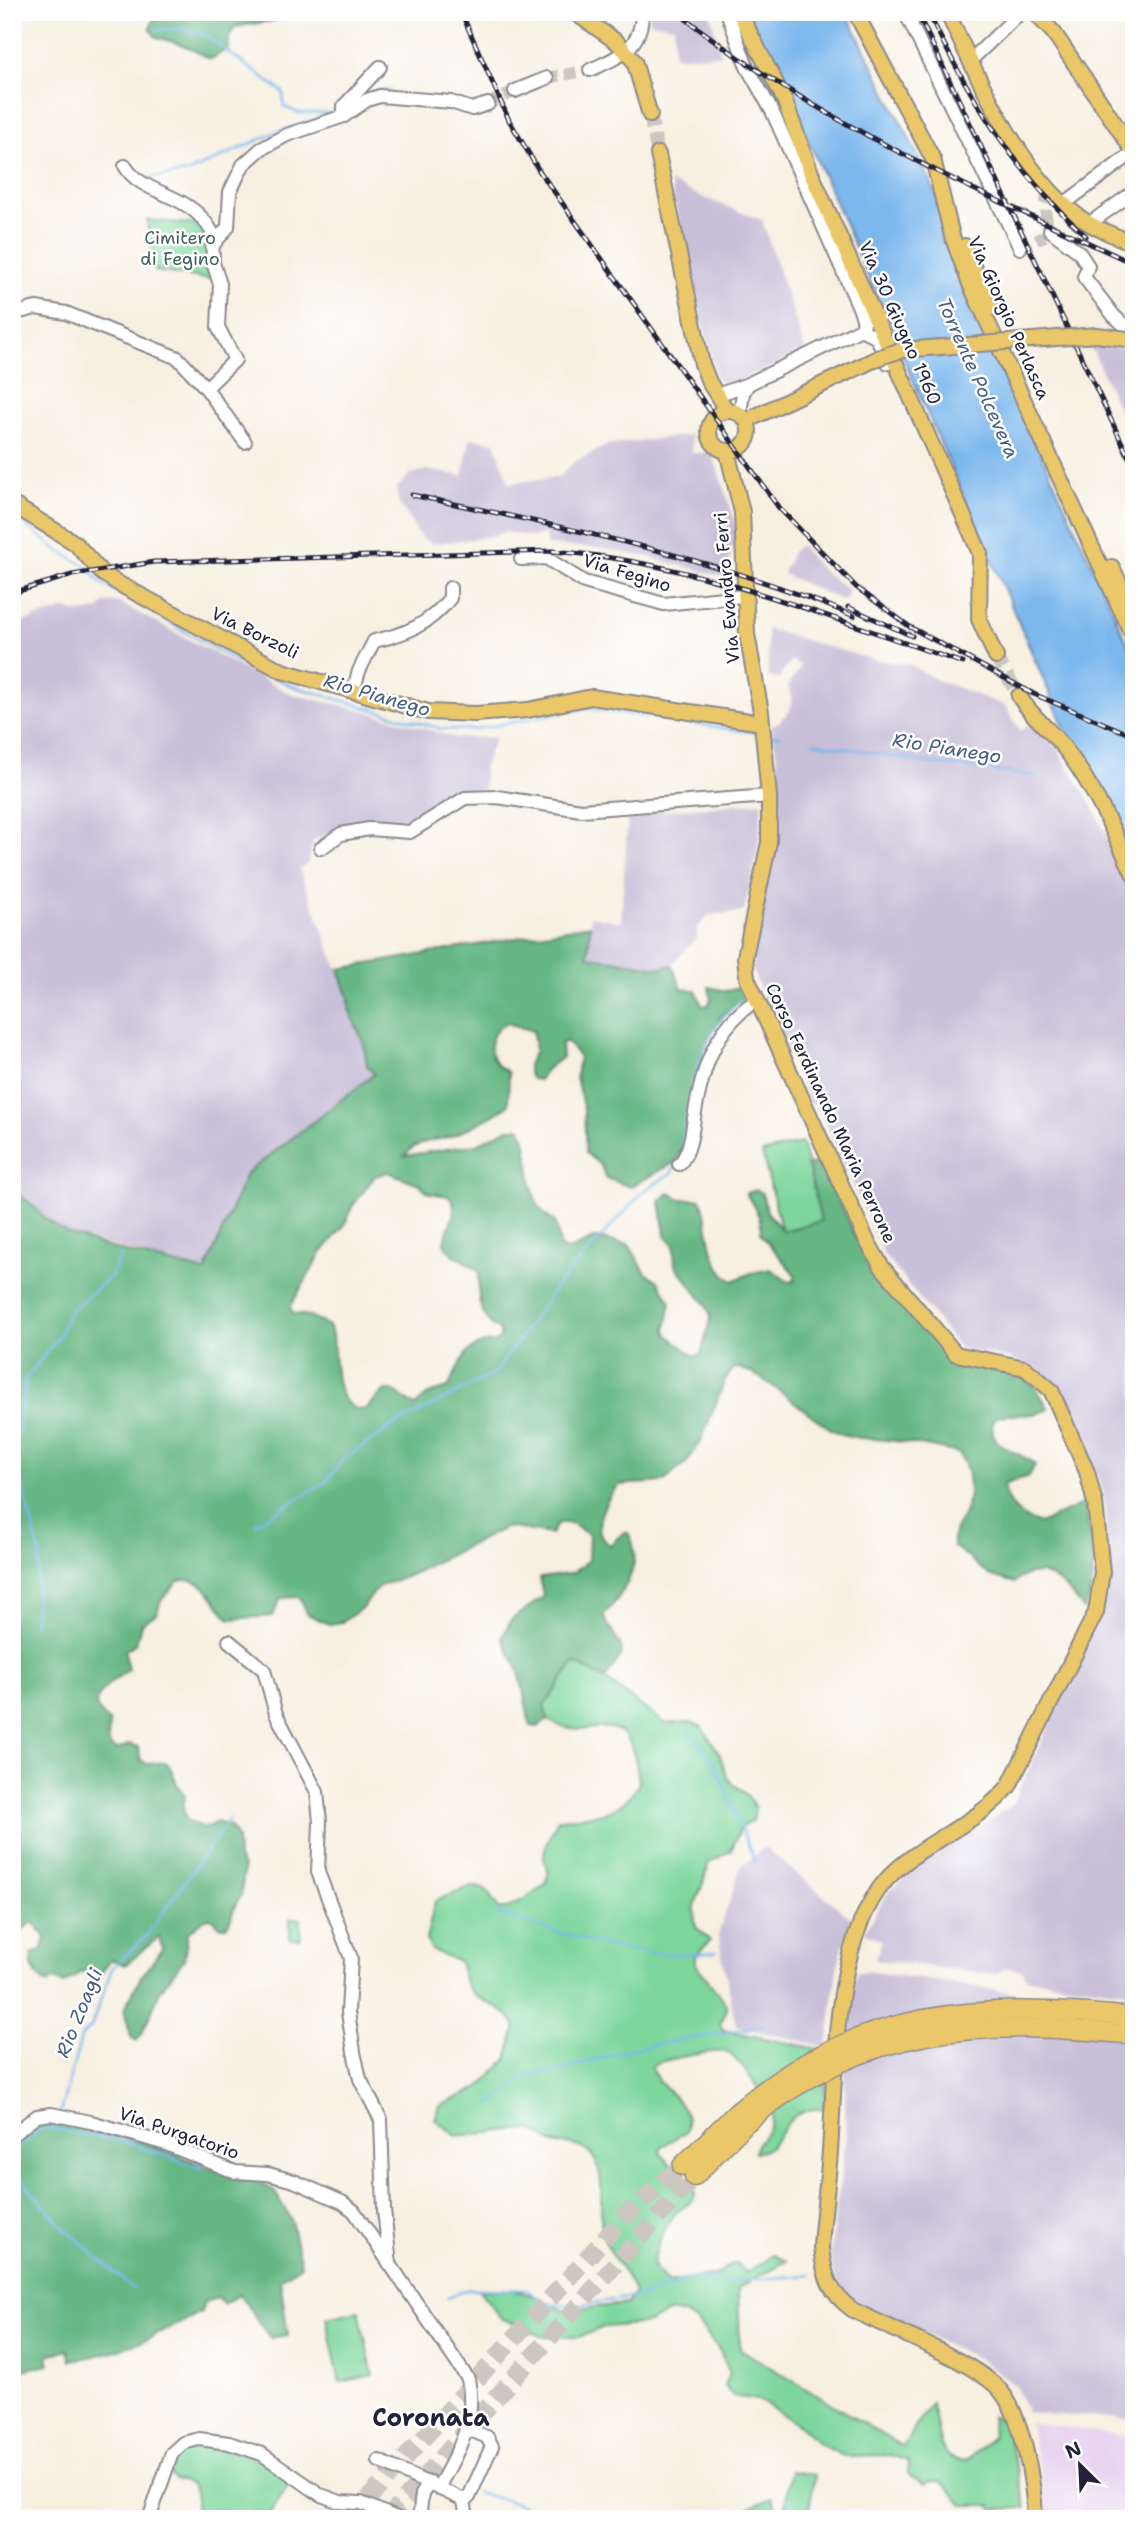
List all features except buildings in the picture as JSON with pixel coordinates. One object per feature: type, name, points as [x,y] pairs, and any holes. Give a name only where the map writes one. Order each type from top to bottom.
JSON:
[{"type":"highway","points":[[688,2171],[741,2118],[805,2063],[862,2036],[904,2023],[993,2009],[1134,2017]]},
{"type":"highway","points":[[741,2118],[824,2070],[863,2053],[920,2036],[1006,2027],[1134,2035]]},
{"type":"main road","points":[[575,12],[628,52],[634,61],[650,115]]},
{"type":"main road","name":"Via 30 Giugno 1960","points":[[739,12],[784,99],[811,173],[910,390],[980,553],[979,619],[996,657]]},
{"type":"main road","name":"Via Giorgio Perlasca","points":[[855,12],[933,159],[952,236],[970,284],[1134,638]]},
{"type":"main road","points":[[947,12],[970,61],[1023,155],[1065,203],[1090,223],[1134,244]]},
{"type":"main road","points":[[1034,12],[1054,33],[1134,152]]},
{"type":"main road","points":[[658,154],[702,363],[717,395],[742,415],[749,430],[745,443],[727,451]]},
{"type":"main road","points":[[933,159],[951,198],[963,241],[1005,341],[1134,614]]},
{"type":"main road","points":[[742,415],[889,353],[1097,335],[1134,340]]},
{"type":"main road","name":"Via Evandro Ferri","points":[[742,415],[712,421],[709,433],[715,444],[727,451],[742,512],[743,596],[763,734]]},
{"type":"main road","name":"Via Borzoli","points":[[12,504],[75,543],[102,573],[121,585],[282,671],[428,712],[475,714],[528,709],[592,697],[729,720],[763,734]]},
{"type":"main road","points":[[729,720],[747,711],[756,691]]},
{"type":"main road","points":[[1019,696],[1030,714],[1062,746],[1103,808],[1134,875]]},
{"type":"main road","name":"Corso Ferdinando Maria Perrone","points":[[763,734],[769,796],[769,842],[745,957],[747,978],[867,1241],[882,1267],[956,1354],[1025,1368],[1051,1390],[1087,1472],[1095,1503],[1102,1572],[1096,1612],[1009,1786],[987,1808],[888,1878],[872,1898],[857,1929],[848,1962],[835,2060],[821,2247],[824,2276],[838,2300],[980,2373],[1000,2390],[1013,2412],[1019,2434],[1034,2495],[1035,2519]]},
{"type":"street","points":[[590,70],[628,52],[636,42],[642,12]]},
{"type":"street","points":[[727,12],[747,67],[772,111],[862,315],[861,329]]},
{"type":"street","points":[[905,12],[1020,248]]},
{"type":"street","points":[[970,61],[1021,12]]},
{"type":"street","points":[[344,116],[344,106],[380,67]]},
{"type":"street","points":[[515,91],[547,78]]},
{"type":"street","points":[[214,244],[228,227],[230,192],[247,159],[287,135],[344,116],[368,100],[380,96],[451,102],[472,109],[488,104]]},
{"type":"street","points":[[1065,203],[1134,152]]},
{"type":"street","points":[[125,166],[137,181],[183,201],[208,226],[214,244],[213,263],[220,284],[218,327],[235,360],[204,386]]},
{"type":"street","points":[[1090,223],[1131,194]]},
{"type":"street","points":[[1047,229],[1082,255],[1088,266],[1084,276],[1114,316],[1134,334]]},
{"type":"street","points":[[12,314],[36,308],[57,311],[147,343],[178,358],[204,386],[245,442]]},
{"type":"street","points":[[717,395],[748,384],[861,329]]},
{"type":"street","points":[[861,329],[877,338],[894,376],[910,390]]},
{"type":"street","points":[[742,415],[743,393],[748,384]]},
{"type":"street","name":"Via Fegino","points":[[521,559],[546,558],[584,582],[664,604],[743,596]]},
{"type":"street","points":[[353,692],[374,641],[400,636],[425,624],[450,598],[450,588]]},
{"type":"street","points":[[321,848],[341,834],[369,829],[411,832],[465,798],[497,797],[581,810],[769,796]]},
{"type":"street","points":[[679,1164],[684,1159],[691,1135],[701,1079],[717,1040],[736,1014],[757,1000]]},
{"type":"street","points":[[229,1640],[264,1671],[276,1714],[317,1792],[320,1822],[318,1872],[351,1958],[348,2012],[356,2064],[360,2079],[381,2120],[383,2200],[390,2264]]},
{"type":"street","name":"Via Purgatorio","points":[[12,2135],[37,2116],[51,2114],[91,2122],[166,2144],[235,2172],[264,2174],[295,2181],[342,2202],[354,2211],[468,2379],[471,2409],[468,2429]]},
{"type":"street","points":[[419,2519],[424,2490],[434,2484],[468,2429],[488,2437],[492,2446],[468,2497],[464,2500]]},
{"type":"street","points":[[149,2519],[172,2453],[188,2441],[209,2439],[262,2454],[279,2464],[303,2485],[328,2498],[361,2503],[399,2519]]},
{"type":"street","points":[[379,2461],[464,2500]]},
{"type":"street","points":[[464,2500],[467,2519]]},
{"type":"shaded area","points":[[648,12],[710,12],[721,55],[674,56],[674,26],[650,22]]},
{"type":"shaded area","points":[[670,182],[762,220],[805,350],[737,382],[724,383],[716,378]]},
{"type":"shaded area","points":[[1090,344],[1134,349],[1134,444]]},
{"type":"shaded area","points":[[691,435],[692,453],[712,452],[737,528],[725,577],[648,557],[599,548],[546,545],[545,533],[533,537],[504,532],[495,536],[432,544],[421,538],[398,501],[397,488],[410,474],[427,470],[463,476],[470,438],[495,442],[509,483],[559,477],[574,462],[608,445]]},
{"type":"shaded area","points":[[800,545],[821,570],[849,591],[844,601],[783,574],[792,552]]},
{"type":"shaded area","points":[[118,602],[291,694],[366,711],[456,738],[495,737],[484,766],[484,789],[466,792],[414,826],[376,824],[335,831],[314,840],[308,863],[299,869],[349,998],[349,1009],[364,1044],[367,1065],[374,1074],[246,1174],[205,1272],[68,1233],[42,1219],[24,1196],[12,1192],[12,625],[66,609],[79,613],[99,610],[103,603]]},
{"type":"shaded area","points":[[767,629],[870,659],[910,665],[937,680],[1004,705],[1021,731],[1028,724],[1057,748],[1094,808],[1134,893],[1134,1992],[1030,1979],[1025,1977],[1023,1970],[1005,1968],[998,1974],[992,1974],[875,1960],[882,1941],[864,1932],[889,1891],[920,1865],[1012,1805],[1101,1613],[1110,1572],[1103,1490],[1054,1383],[1035,1367],[960,1348],[885,1256],[817,1103],[811,1105],[752,970],[753,940],[773,860],[779,817],[777,758],[772,725],[779,722],[789,711],[792,698],[788,686],[801,666],[792,660],[778,679],[768,677]]},
{"type":"shaded area","points":[[762,802],[757,856],[744,912],[709,915],[697,928],[697,937],[672,965],[659,968],[588,956],[591,916],[621,922],[628,814]]},
{"type":"shaded area","points":[[764,1847],[851,1918],[837,1968],[827,2047],[736,2026],[718,1935],[741,1867]]},
{"type":"shaded area","points":[[866,1971],[1134,2010],[1134,2419],[1027,2413],[1017,2389],[979,2359],[863,2306],[845,2294],[839,2285],[833,2274],[830,2255],[846,2136],[844,2070],[856,1973]]},
{"type":"shaded area","points":[[1029,2422],[1134,2437],[1134,2519],[1045,2519],[1043,2486]]},
{"type":"green space","points":[[156,12],[281,12],[276,20],[235,27],[229,37],[229,48],[211,59],[183,45],[156,37],[150,29]]},
{"type":"green space","name":"Cimitero di Fegino","points":[[147,220],[203,225],[215,280],[155,271]]},
{"type":"green space","points":[[590,925],[588,956],[659,968],[672,965],[682,989],[696,990],[702,1006],[708,1005],[711,999],[709,987],[727,991],[743,986],[746,998],[723,1014],[709,1038],[696,1079],[683,1150],[674,1163],[630,1187],[606,1178],[601,1166],[586,1153],[584,1110],[576,1077],[579,1056],[566,1041],[561,1044],[562,1057],[547,1069],[539,1080],[532,1079],[528,1068],[535,1051],[533,1031],[507,1023],[493,1034],[490,1045],[496,1064],[509,1073],[508,1105],[489,1118],[454,1135],[416,1146],[404,1156],[477,1144],[507,1129],[520,1127],[525,1139],[537,1204],[544,1214],[555,1222],[561,1248],[568,1250],[597,1238],[629,1245],[646,1273],[657,1280],[671,1302],[666,1329],[668,1335],[694,1356],[701,1354],[711,1317],[707,1306],[675,1265],[674,1245],[665,1235],[660,1201],[669,1193],[681,1199],[701,1199],[714,1255],[718,1265],[733,1281],[751,1273],[771,1269],[787,1281],[793,1282],[796,1276],[760,1233],[761,1223],[746,1193],[756,1190],[762,1193],[767,1212],[783,1231],[821,1221],[808,1166],[822,1158],[859,1246],[870,1264],[949,1357],[968,1367],[1018,1374],[1037,1389],[1049,1409],[1034,1414],[1006,1415],[993,1419],[992,1429],[999,1443],[1035,1465],[1029,1476],[1003,1485],[1016,1510],[1040,1524],[1084,1503],[1093,1557],[1092,1585],[1084,1610],[1062,1584],[1044,1574],[1025,1576],[1014,1583],[989,1575],[953,1545],[954,1531],[965,1511],[969,1494],[966,1468],[959,1453],[839,1433],[756,1375],[734,1368],[725,1380],[701,1441],[687,1462],[663,1482],[619,1485],[604,1506],[599,1524],[603,1539],[610,1545],[623,1533],[628,1533],[633,1544],[633,1567],[629,1578],[603,1616],[621,1646],[622,1654],[605,1679],[574,1663],[544,1706],[548,1720],[538,1727],[531,1726],[519,1671],[502,1638],[511,1620],[543,1597],[540,1578],[573,1573],[588,1560],[589,1535],[571,1523],[558,1523],[551,1534],[506,1527],[406,1577],[379,1586],[363,1607],[342,1622],[329,1624],[307,1614],[300,1597],[281,1598],[273,1616],[230,1619],[204,1586],[188,1580],[178,1581],[161,1600],[157,1613],[141,1624],[136,1643],[125,1651],[128,1670],[103,1690],[96,1707],[109,1722],[108,1742],[112,1748],[118,1750],[130,1744],[138,1747],[141,1760],[147,1764],[166,1762],[185,1795],[183,1808],[187,1821],[206,1828],[217,1822],[230,1826],[237,1838],[238,1858],[244,1869],[241,1897],[227,1926],[221,1927],[212,1918],[205,1919],[188,1933],[184,1959],[160,1991],[141,2036],[136,2041],[131,2037],[124,2009],[141,1977],[162,1949],[159,1937],[125,1965],[111,1959],[97,1980],[81,1972],[64,1984],[52,1980],[48,1984],[35,1972],[31,1959],[32,1954],[43,1949],[46,1937],[33,1922],[22,1930],[12,1928],[12,1192],[20,1195],[51,1223],[68,1233],[118,1250],[205,1272],[246,1174],[374,1074],[367,1065],[364,1044],[349,1009],[349,998],[339,969]],"holes":[[[388,1172],[419,1184],[429,1193],[449,1196],[452,1201],[454,1212],[444,1242],[450,1252],[479,1272],[480,1306],[487,1320],[500,1331],[500,1338],[469,1350],[448,1388],[429,1394],[415,1406],[392,1390],[385,1390],[366,1409],[360,1410],[349,1405],[342,1397],[329,1326],[312,1317],[293,1313],[290,1307],[322,1252],[344,1226],[352,1207],[375,1176]]]},
{"type":"green space","points":[[802,1143],[822,1221],[782,1231],[762,1153]]},
{"type":"green space","points":[[574,1663],[598,1674],[666,1724],[691,1722],[702,1727],[719,1753],[728,1779],[748,1796],[755,1808],[753,1821],[741,1827],[731,1851],[708,1863],[696,1900],[696,1927],[710,1941],[695,1956],[695,1963],[725,2003],[727,2009],[720,2024],[723,2030],[829,2051],[824,2108],[801,2112],[788,2122],[769,2147],[754,2153],[768,2131],[772,2115],[760,2091],[733,2057],[723,2052],[702,2053],[664,2061],[651,2067],[685,2112],[687,2121],[686,2131],[661,2147],[660,2153],[695,2191],[693,2200],[677,2212],[666,2227],[653,2266],[668,2283],[715,2275],[732,2264],[738,2264],[747,2273],[773,2255],[786,2261],[738,2288],[740,2349],[903,2447],[931,2403],[943,2450],[957,2460],[968,2460],[993,2436],[991,2416],[1005,2421],[1026,2508],[992,2509],[991,2505],[963,2505],[943,2482],[932,2481],[924,2484],[908,2474],[908,2461],[890,2455],[843,2456],[820,2444],[796,2423],[758,2400],[732,2396],[724,2385],[730,2373],[719,2349],[695,2320],[683,2314],[670,2312],[649,2323],[604,2327],[579,2337],[541,2336],[501,2318],[479,2290],[512,2290],[538,2297],[562,2310],[627,2304],[634,2293],[604,2237],[600,2173],[590,2153],[576,2146],[554,2143],[529,2130],[455,2135],[435,2119],[440,2106],[480,2087],[507,2059],[516,2027],[507,2014],[480,1999],[468,1988],[459,1961],[433,1951],[426,1940],[435,1901],[471,1886],[485,1889],[500,1910],[518,1903],[545,1884],[549,1872],[544,1852],[558,1819],[594,1815],[615,1808],[632,1794],[639,1783],[634,1755],[627,1739],[618,1730],[564,1727],[548,1720],[544,1706]]},
{"type":"green space","points":[[290,1918],[301,1919],[301,1939],[290,1939]]},
{"type":"green space","points":[[61,2119],[146,2143],[237,2178],[264,2184],[275,2192],[291,2220],[301,2265],[280,2279],[288,2335],[270,2338],[239,2294],[223,2304],[217,2298],[204,2302],[201,2312],[155,2336],[122,2348],[71,2360],[68,2350],[48,2355],[50,2364],[18,2371],[12,2362],[12,2141],[36,2122]]},
{"type":"green space","points":[[359,2311],[373,2375],[340,2382],[326,2318]]},
{"type":"green space","points":[[204,2441],[261,2460],[290,2482],[267,2519],[195,2519],[196,2500],[192,2486],[171,2477],[169,2471],[180,2447]]},
{"type":"green space","points":[[791,2471],[815,2475],[807,2519],[783,2516]]},
{"type":"green space","points":[[772,2498],[781,2519],[733,2519],[731,2515]]},
{"type":"water","name":"Torrente Polcevera","points":[[748,12],[846,12],[930,180],[1002,368],[1134,657],[1134,858],[1066,731],[792,103]]},
{"type":"waterway","points":[[155,30],[184,29],[206,36],[283,92],[284,107],[299,113],[327,113]]},
{"type":"waterway","points":[[374,92],[380,89],[391,91]]},
{"type":"waterway","points":[[148,178],[187,173],[274,133],[338,111]]},
{"type":"waterway","name":"Rio Pianego","points":[[12,514],[56,549],[87,567],[101,583],[231,658],[292,686],[442,729],[472,730],[585,708],[756,733]]},
{"type":"waterway","name":"Rio Pianego","points":[[770,735],[780,736]]},
{"type":"waterway","name":"Rio Pianego","points":[[813,742],[929,763],[1036,776]]},
{"type":"waterway","points":[[682,1149],[692,1088],[705,1048],[726,1014],[741,1001]]},
{"type":"waterway","points":[[255,1524],[326,1482],[343,1460],[391,1427],[496,1372],[558,1284],[645,1190],[672,1173],[676,1165]]},
{"type":"waterway","points":[[33,1625],[40,1554],[19,1474],[16,1446],[26,1378],[58,1338],[69,1312],[111,1276],[120,1256]]},
{"type":"waterway","points":[[689,1731],[714,1762],[755,1862]]},
{"type":"waterway","name":"Rio Zoagli","points":[[60,2112],[82,2035],[91,2027],[112,1968],[147,1935],[230,1818]]},
{"type":"waterway","points":[[497,1913],[577,1938],[633,1950],[661,1954],[716,1952]]},
{"type":"waterway","points":[[491,2104],[523,2077],[568,2068],[631,2049],[763,2026]]},
{"type":"waterway","name":"Rio Zoagli","points":[[12,2150],[57,2118]]},
{"type":"waterway","points":[[47,2128],[122,2141],[203,2168]]},
{"type":"waterway","points":[[12,2169],[62,2226],[133,2289]]},
{"type":"waterway","points":[[447,2297],[469,2289],[526,2290],[550,2305],[584,2304],[648,2295],[687,2279],[713,2278],[726,2282],[810,2275]]},
{"type":"waterway","points":[[475,2492],[516,2503],[550,2519]]},
{"type":"tunnel","points":[[547,78],[590,70]]},
{"type":"tunnel","points":[[488,104],[515,91]]},
{"type":"tunnel","points":[[650,115],[658,154]]},
{"type":"tunnel","points":[[1047,222],[1045,207],[1049,187]]},
{"type":"tunnel","points":[[1020,248],[1045,236]]},
{"type":"tunnel","points":[[996,657],[1019,696]]},
{"type":"tunnel","points":[[350,2519],[624,2217],[682,2166]]},
{"type":"tunnel","points":[[387,2519],[694,2177]]},
{"type":"railway","points":[[461,12],[509,120],[538,169],[779,508],[856,587],[910,627],[1032,693]]},
{"type":"railway","points":[[677,12],[784,87],[841,121],[956,181],[1134,264]]},
{"type":"railway","points":[[917,12],[1134,468]]},
{"type":"railway","points":[[928,12],[960,74],[996,132],[1037,186],[1086,236]]},
{"type":"railway","points":[[412,495],[581,532],[692,560],[746,576],[854,616]]},
{"type":"railway","points":[[12,593],[72,575],[154,562],[552,551],[606,557],[710,579],[811,610],[963,663]]},
{"type":"railway","points":[[848,607],[912,636]]},
{"type":"railway","points":[[1024,690],[1134,736]]},
{"type":"district","name":"Coronata","points":[[431,2418]]}]
